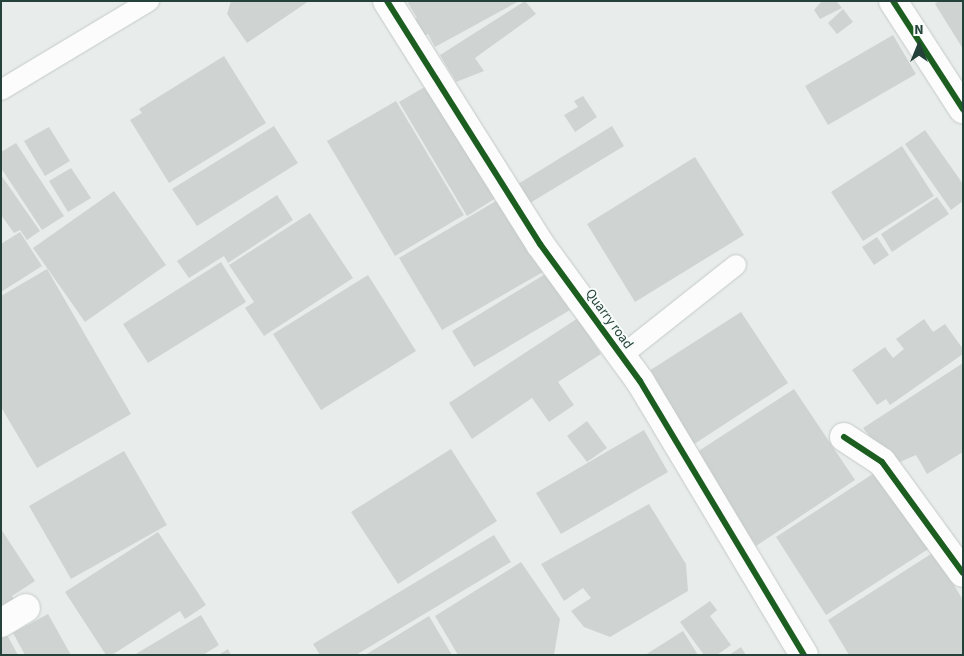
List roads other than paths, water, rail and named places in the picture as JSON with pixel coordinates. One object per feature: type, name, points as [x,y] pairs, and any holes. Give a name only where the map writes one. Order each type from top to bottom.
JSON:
[{"type":"street","name":"Quarry road","points":[[387,1],[540,244],[620,357],[640,380],[804,655]]},
{"type":"street","points":[[893,1],[963,109]]},
{"type":"street","points":[[844,437],[882,462],[963,573]]},
{"type":"street","points":[[1,623],[26,608]]},
{"type":"lane","points":[[1,90],[149,1]]},
{"type":"lane","points":[[620,357],[736,264]]}]
